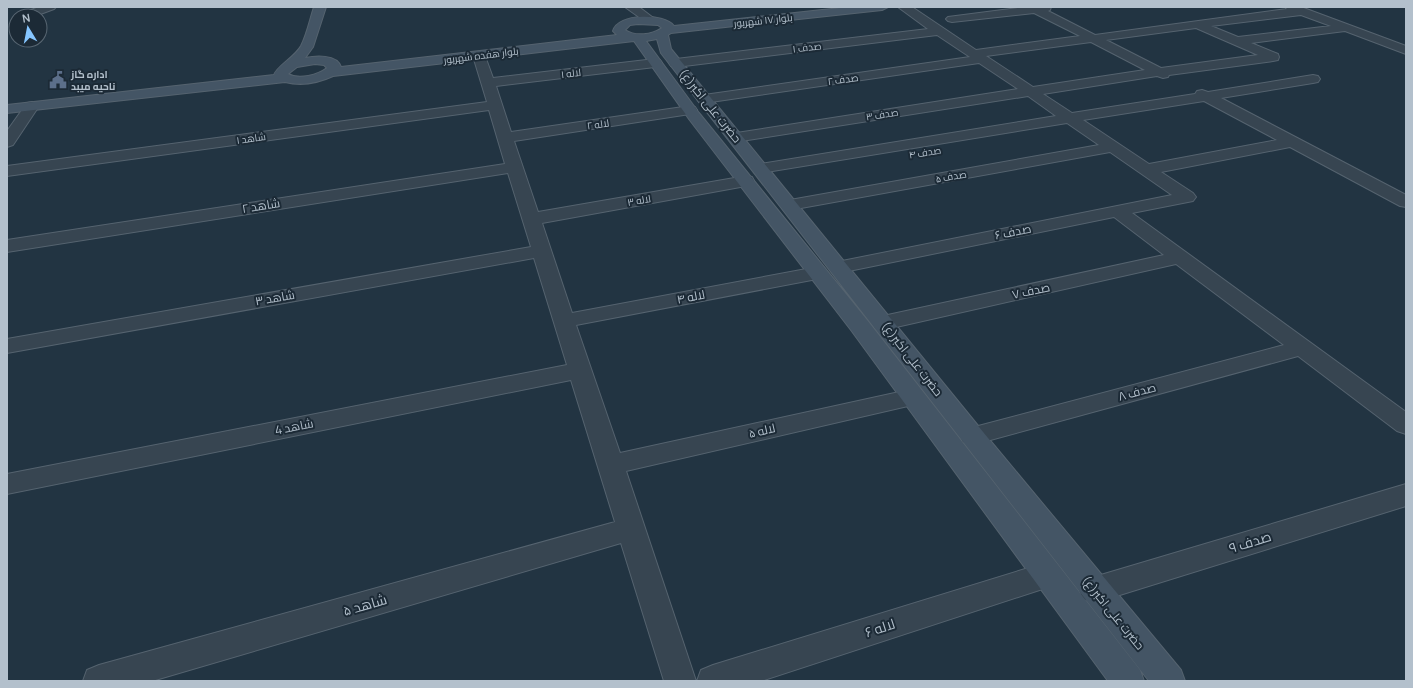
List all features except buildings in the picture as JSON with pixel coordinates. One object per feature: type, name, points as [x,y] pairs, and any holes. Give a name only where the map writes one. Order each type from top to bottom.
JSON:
[{"type":"street","points":[[7,102],[286,71],[306,47],[320,7]]},
{"type":"street","points":[[286,71],[291,80],[307,80],[318,77],[326,58],[320,41],[328,7]]},
{"type":"street","points":[[632,7],[645,29]]},
{"type":"street","name":"بلوار ۱۷ شهریور","points":[[645,29],[838,7]]},
{"type":"street","name":"بلوار ۱۷ شهریور","points":[[645,29],[882,7]]},
{"type":"street","points":[[904,7],[1146,170],[1291,142]]},
{"type":"street","points":[[952,19],[1034,8],[1055,7]]},
{"type":"street","points":[[1034,8],[1406,202]]},
{"type":"street","points":[[1296,9],[1406,50]]},
{"type":"street","name":"صدف ۲","points":[[697,105],[1093,38],[1296,9]]},
{"type":"street","points":[[620,12],[645,29]]},
{"type":"street","points":[[1198,24],[1237,41],[1345,28]]},
{"type":"street","name":"بلوار هفده شهریور","points":[[326,58],[589,37],[645,29]]},
{"type":"street","name":"بلوار هفده شهریور","points":[[326,58],[479,56],[645,29]]},
{"type":"street","name":"حضرت علی اکبر(ع)","points":[[645,29],[665,50],[669,68],[697,105],[754,175],[790,205],[1094,590],[1168,681]]},
{"type":"street","name":"صدف ۱","points":[[669,68],[939,31]]},
{"type":"street","name":"صدف ۳","points":[[735,137],[1029,91],[1273,56],[1237,41]]},
{"type":"street","points":[[479,56],[680,681]]},
{"type":"street","points":[[7,109],[286,71],[306,61],[326,58]]},
{"type":"street","name":"لاله ۱","points":[[488,83],[669,68]]},
{"type":"street","name":"صدف ۴","points":[[754,175],[1077,123],[1205,96],[1313,79]]},
{"type":"street","name":"شاهد ۱","points":[[7,171],[495,105]]},
{"type":"street","name":"حضرت علی اکبر(ع)","points":[[697,105],[735,137],[754,175],[817,273],[1128,681]]},
{"type":"street","name":"لاله ۲","points":[[506,138],[697,105]]},
{"type":"street","points":[[7,142],[32,106]]},
{"type":"street","name":"صدف ۵","points":[[790,205],[1112,147]]},
{"type":"street","name":"شاهد ۲","points":[[7,246],[515,167]]},
{"type":"street","name":"صدف ۶","points":[[839,267],[1187,197],[1146,170]]},
{"type":"street","name":"لاله ۳","points":[[530,213],[754,175]]},
{"type":"street","points":[[1117,211],[1406,425]]},
{"type":"street","name":"شاهد ۳","points":[[7,346],[542,251]]},
{"type":"street","name":"صدف ۷","points":[[883,323],[1179,258]]},
{"type":"street","name":"لاله ۴","points":[[565,321],[817,273]]},
{"type":"street","name":"صدف ۸","points":[[972,436],[1301,348]]},
{"type":"street","name":"شاهد 4","points":[[7,484],[581,370]]},
{"type":"street","name":"لاله ۵","points":[[611,465],[913,397]]},
{"type":"street","points":[[986,493],[1012,485]]},
{"type":"street","name":"صدف ۹","points":[[1094,590],[1406,495]]},
{"type":"street","name":"شاهد ۵","points":[[100,681],[631,529]]},
{"type":"street","name":"لاله ۶","points":[[713,681],[1048,575]]},
{"type":"place","name":"اداره گاز ناحیه میبد","points":[[58,80]]}]
